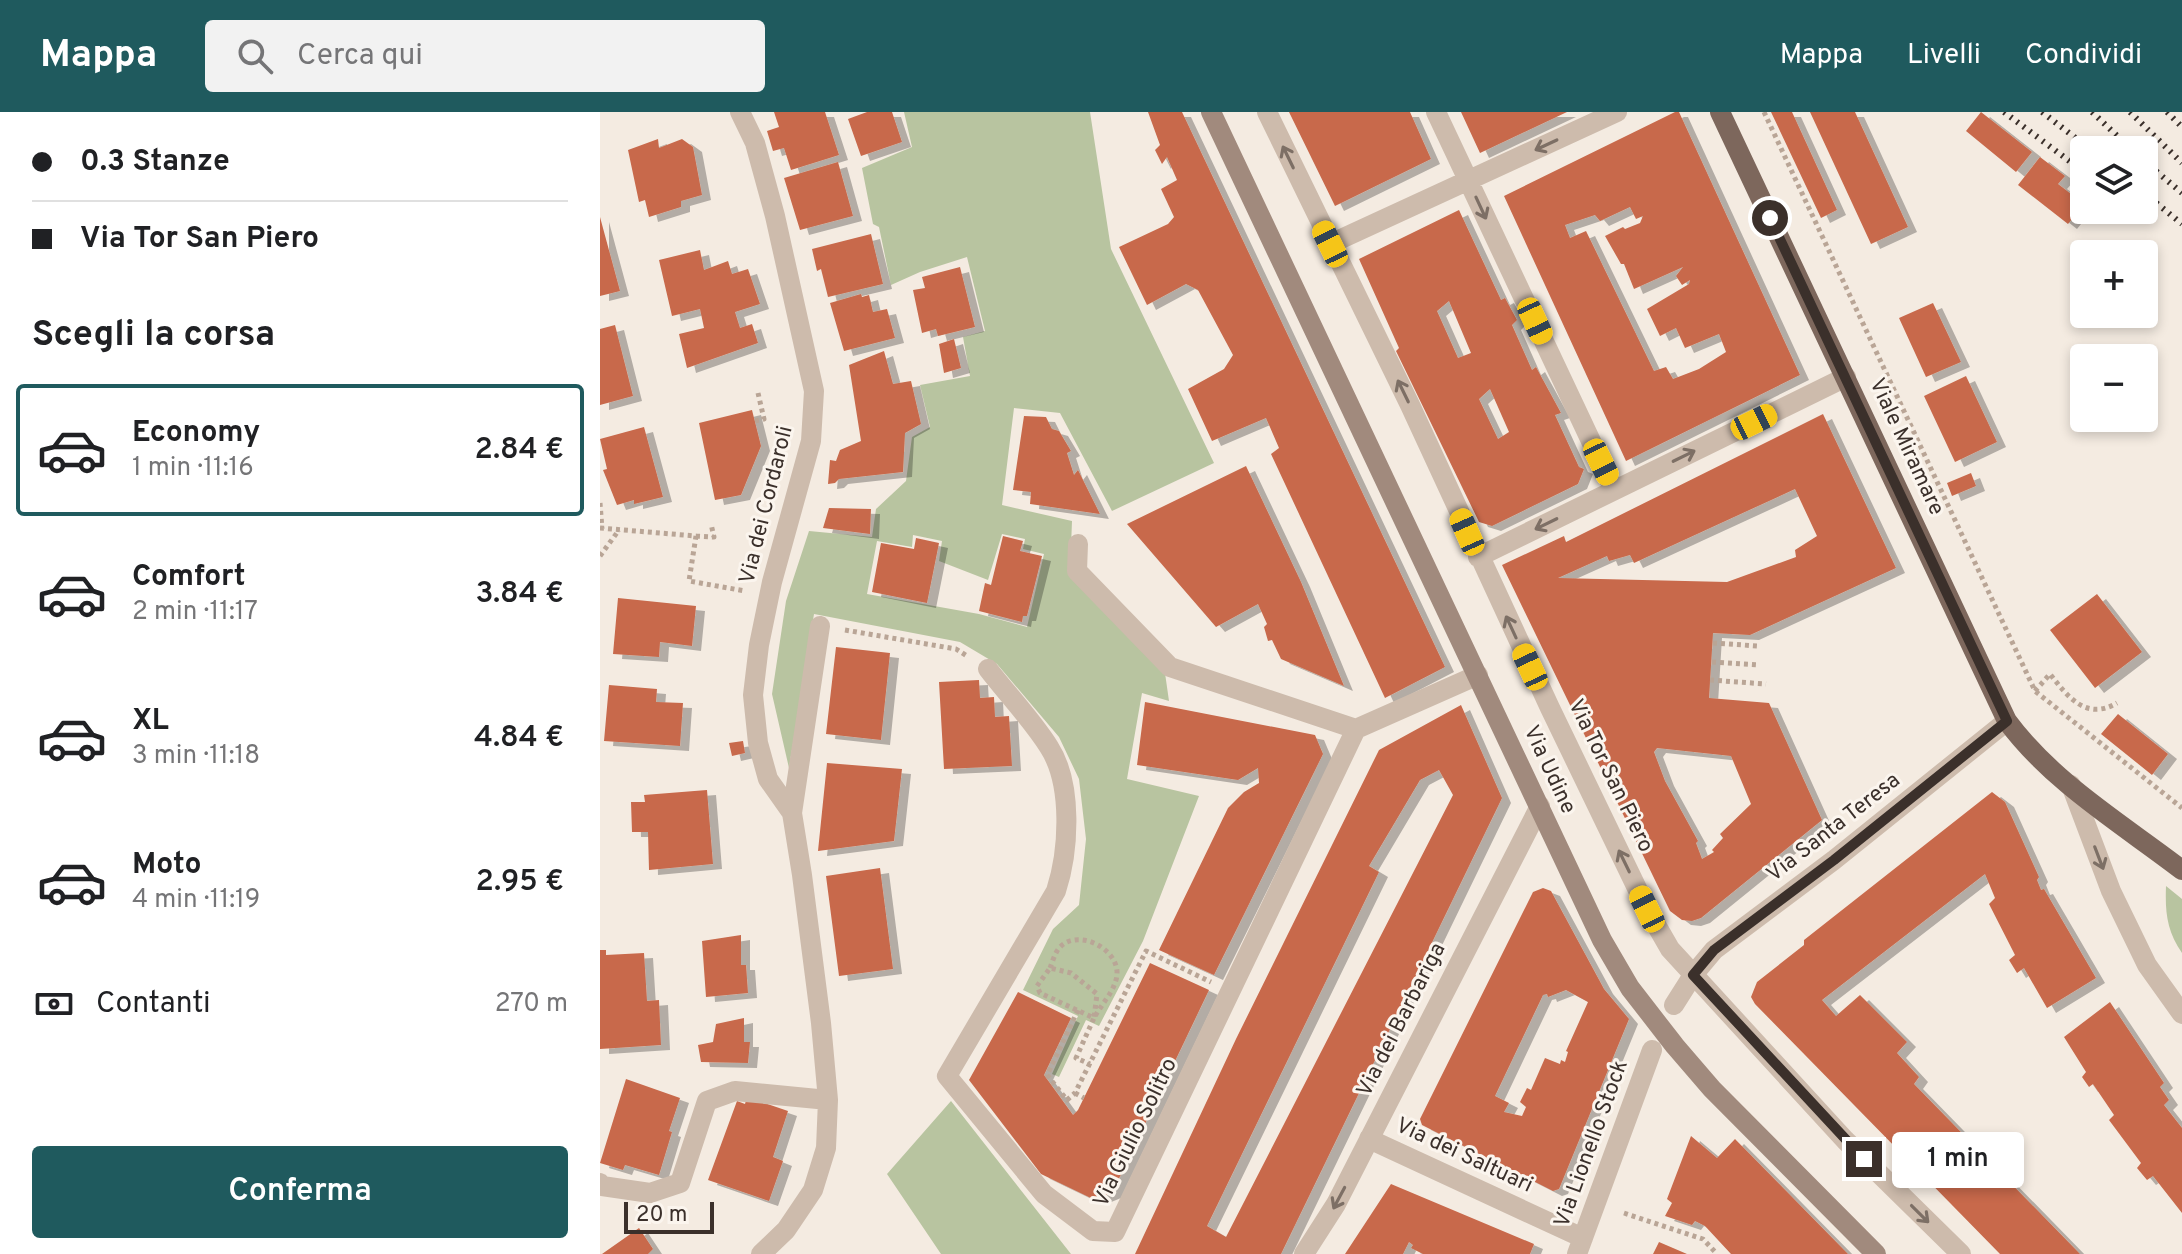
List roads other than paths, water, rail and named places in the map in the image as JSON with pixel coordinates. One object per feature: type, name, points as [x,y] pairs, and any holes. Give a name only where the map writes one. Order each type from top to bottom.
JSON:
[{"type":"main road","name":"Via Udine","points":[[1211,112],[1602,940],[1654,1021],[1712,1089],[1876,1254]]},
{"type":"main road","name":"Viale Miramare","points":[[1720,112],[2007,721],[2023,742],[2071,785],[2182,870]]},
{"type":"street","name":"Via dei Cordaroli","points":[[740,112],[755,143],[775,216],[814,391],[811,441],[769,595],[753,695],[758,743],[768,779],[792,813]]},
{"type":"street","name":"Via Tor San Piero","points":[[1267,112],[1410,405],[1478,557],[1647,909],[1670,949],[1845,1140],[1961,1254]]},
{"type":"street","points":[[1436,112],[1614,490]]},
{"type":"street","points":[[1330,244],[1617,112]]},
{"type":"street","points":[[1478,557],[1846,377]]},
{"type":"street","points":[[1078,544],[1077,571],[1170,667],[1356,729],[1478,675]]},
{"type":"street","name":"Via dei Cordaroli","points":[[761,1254],[786,1230],[813,1190],[826,1148],[828,1100],[792,813],[820,626]]},
{"type":"street","name":"Via Giulio Solitro","points":[[988,669],[1050,749],[1061,775],[1066,807],[1064,867],[1056,891],[947,1076],[1044,1194],[1093,1231],[1115,1232],[1356,729]]},
{"type":"street","name":"Via Santa Teresa","points":[[1693,975],[1714,950],[1834,860],[2007,721]]},
{"type":"street","name":"Viale Miramare","points":[[2071,785],[2111,891],[2147,965],[2182,1014]]},
{"type":"street","name":"Via dei Barbariga","points":[[1304,1254],[1336,1204],[1540,806]]},
{"type":"street","points":[[1674,1005],[1693,975]]},
{"type":"street","name":"Via Lionello Stock","points":[[1580,1246],[1652,1050]]},
{"type":"street","points":[[600,1183],[602,1186],[650,1193],[680,1183],[707,1101],[735,1091],[828,1100]]},
{"type":"street","name":"Via dei Saltuari","points":[[1369,1139],[1580,1246]]},
{"type":"railway","points":[[2004,112],[2070,162]]},
{"type":"railway","points":[[2042,112],[2073,136]]},
{"type":"railway","points":[[2092,112],[2117,136]]},
{"type":"railway","points":[[2130,112],[2182,163]]},
{"type":"railway","points":[[2167,112],[2182,127]]},
{"type":"railway","points":[[2158,173],[2182,193]]},
{"type":"railway","points":[[2158,204],[2182,224]]}]
